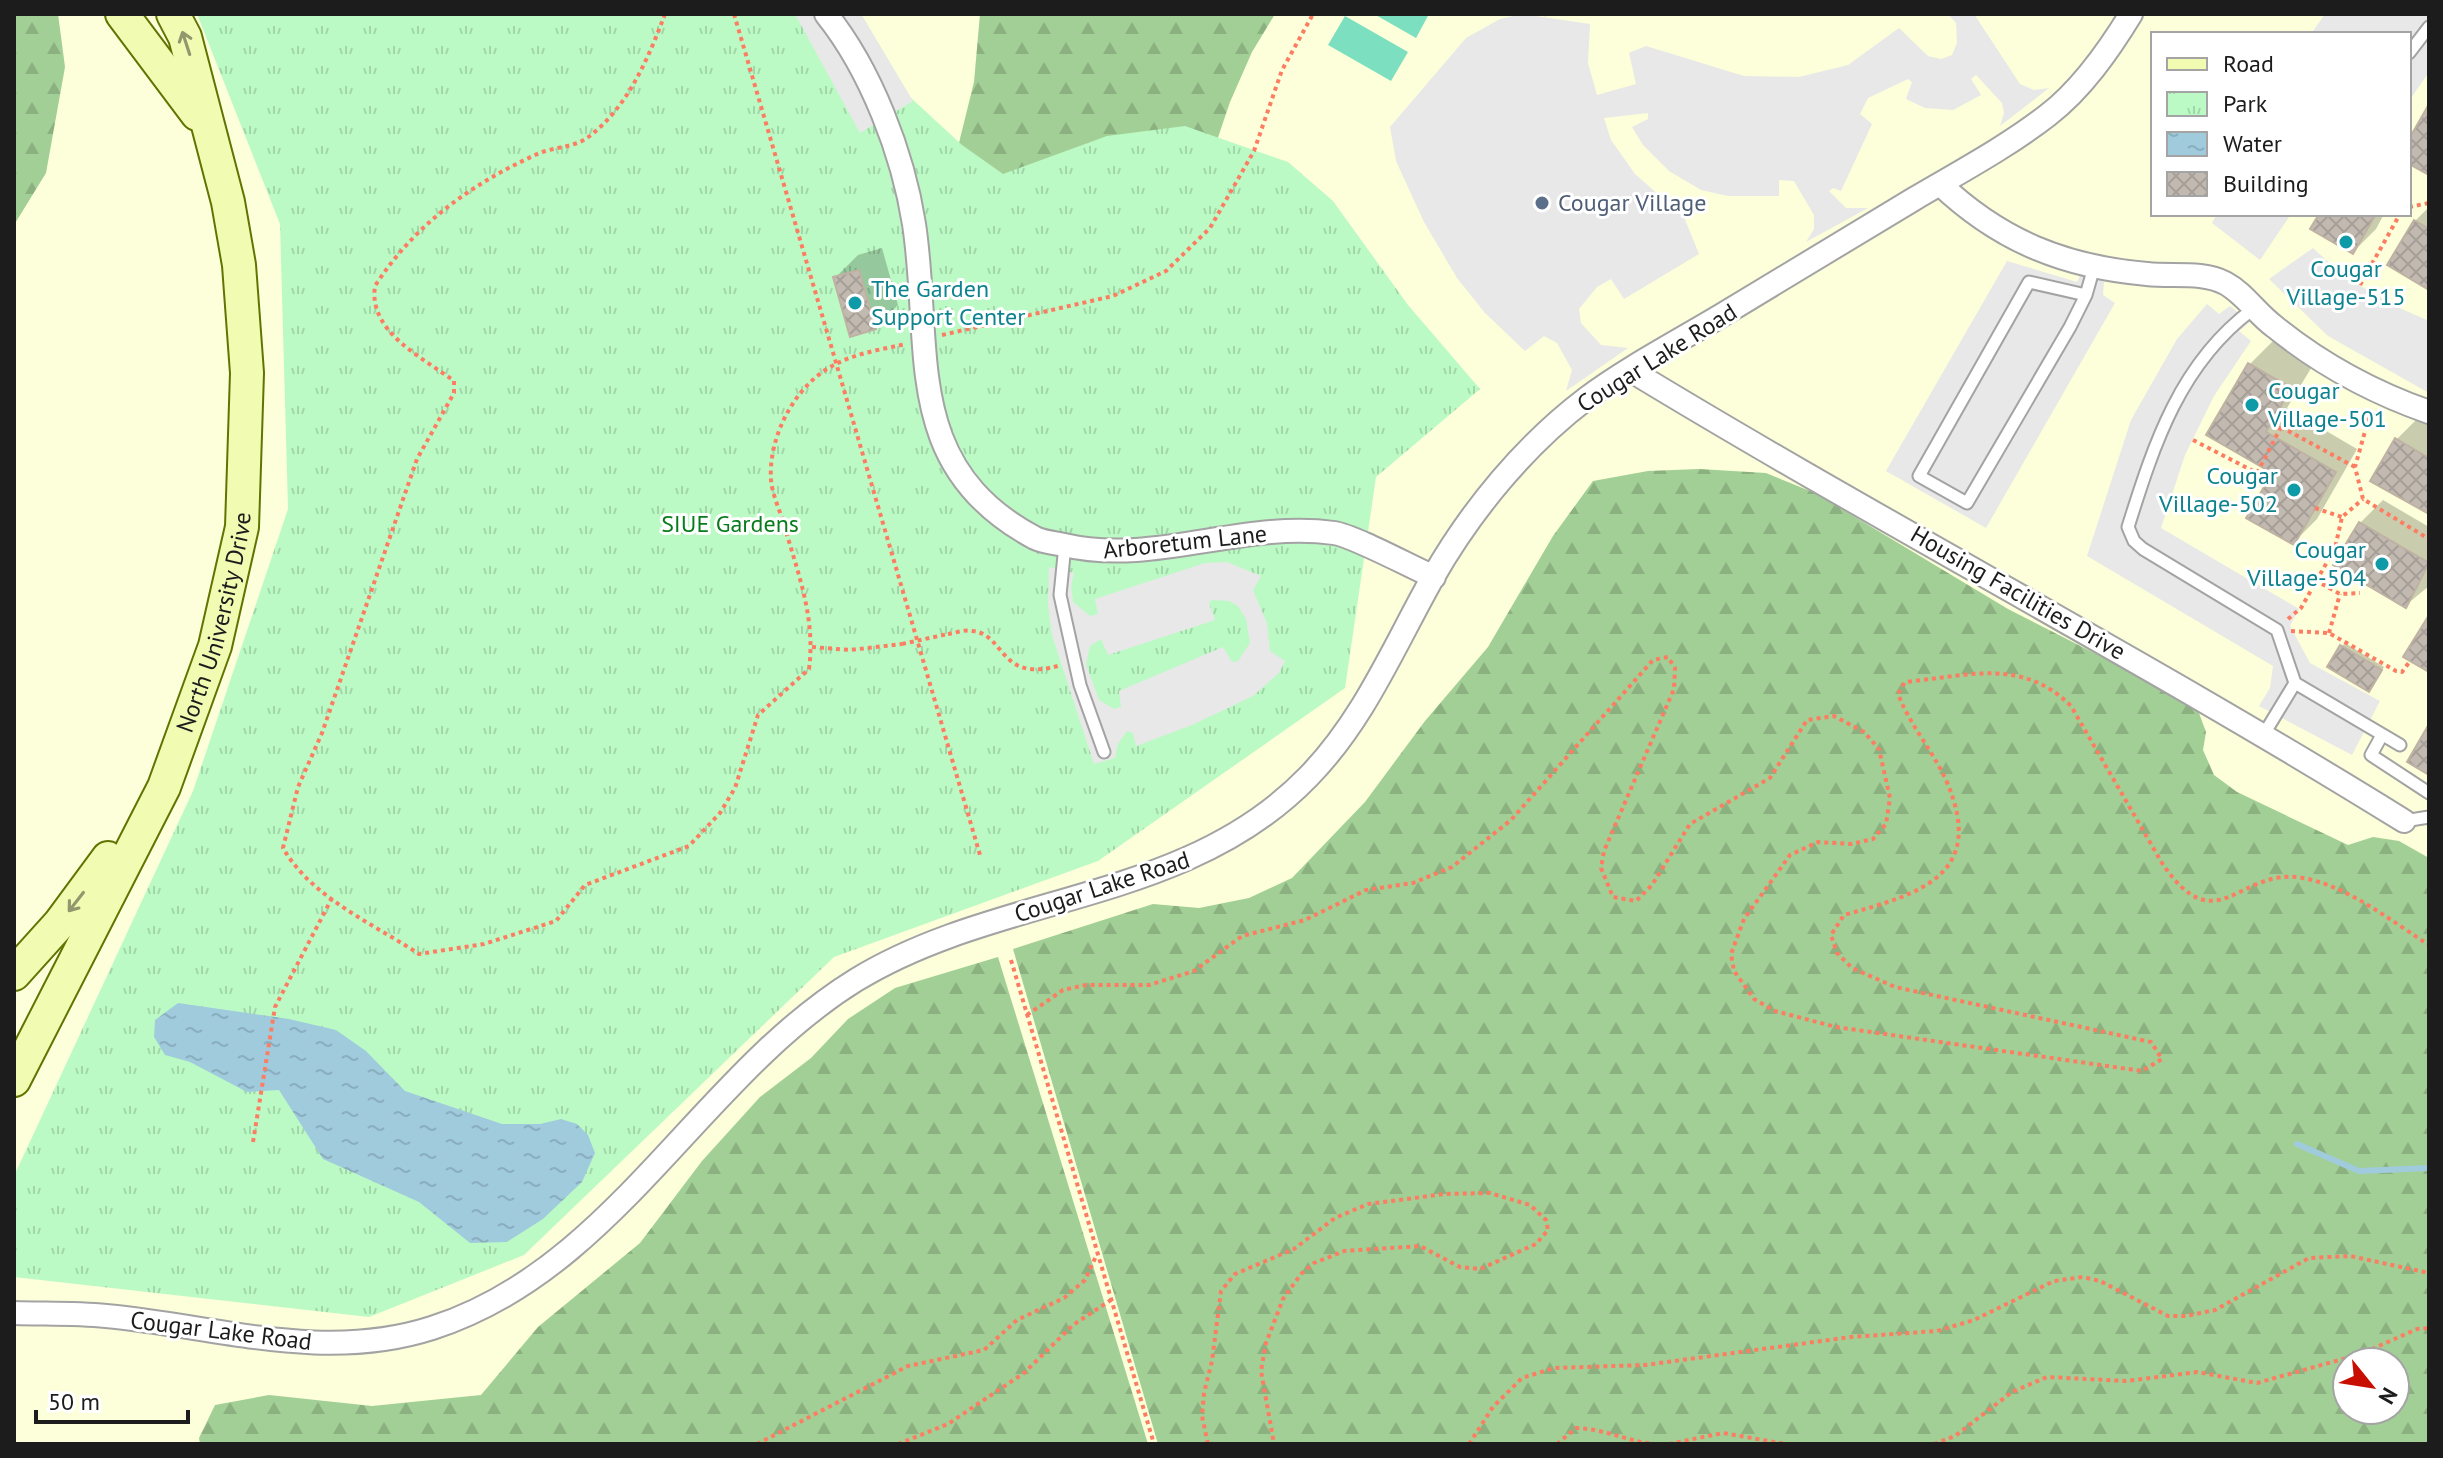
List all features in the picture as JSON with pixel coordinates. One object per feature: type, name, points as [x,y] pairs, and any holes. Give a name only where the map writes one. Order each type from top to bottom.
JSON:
[{"type":"main road","name":"North University Drive","points":[[122,14],[207,129]]},
{"type":"main road","name":"North University Drive","points":[[14,1080],[164,787],[182,744],[182,730],[215,646],[231,588],[242,527],[247,373],[239,265],[228,202],[185,37],[173,14]]},
{"type":"main road","points":[[14,974],[98,874],[182,744]]},
{"type":"street","name":"Arboretum Lane","points":[[826,14],[845,38],[868,78],[886,121],[914,222],[931,405],[951,463],[987,503],[1037,539],[1095,553],[1194,545],[1269,532],[1336,533],[1434,577]]},
{"type":"street","name":"Cougar Lake Road","points":[[14,1313],[105,1316],[299,1344],[327,1344],[388,1339],[426,1330],[499,1300],[571,1247],[620,1204],[767,1048],[852,983],[901,955],[974,927],[1165,870],[1203,854],[1276,807],[1332,751],[1359,712],[1434,577],[1509,470],[1576,407],[1630,370],[1940,184],[2051,113],[2090,73],[2131,14]]},
{"type":"street","points":[[1940,184],[1996,230],[2034,250],[2094,267],[2163,276],[2205,276],[2224,282],[2298,345],[2376,392],[2429,412]]},
{"type":"street","name":"Housing Facilities Drive","points":[[1630,370],[1752,444],[2264,734],[2404,821]]},
{"type":"lane","points":[[2411,50],[2429,27]]},
{"type":"lane","points":[[2086,295],[2029,282],[1919,476],[1967,503],[2086,295],[2094,267]]},
{"type":"lane","points":[[2253,309],[2225,329],[2175,399],[2157,437],[2128,527],[2134,541],[2143,549],[2277,630],[2295,683],[2400,745]]},
{"type":"lane","points":[[1065,545],[1060,595],[1080,685],[1104,752]]},
{"type":"lane","points":[[2264,734],[2295,683]]},
{"type":"lane","points":[[2382,735],[2371,755],[2429,793]]},
{"type":"lane","points":[[2404,821],[2429,817]]},
{"type":"path","points":[[665,14],[633,85],[600,127],[583,141],[521,161],[439,211],[411,239],[375,286],[376,313],[385,327],[454,381],[454,393],[417,459],[327,720],[298,787],[283,848],[297,872],[419,954],[484,944],[556,921],[585,885],[689,846],[720,813],[735,788],[758,715],[809,669],[812,647],[808,604],[771,480],[777,435],[789,410],[814,377],[835,364],[1113,296],[1166,271],[1210,228],[1254,151],[1277,82],[1313,14]]},
{"type":"path","points":[[734,14],[980,855]]},
{"type":"path","points":[[2360,285],[2399,216]]},
{"type":"path","points":[[2376,392],[2355,467],[2363,499],[2429,539]]},
{"type":"path","points":[[2271,422],[2355,467]]},
{"type":"path","points":[[2193,440],[2257,473],[2281,427]]},
{"type":"path","points":[[2277,630],[2301,608],[2335,548],[2342,517],[2363,499]]},
{"type":"path","points":[[2315,508],[2342,517]]},
{"type":"path","points":[[2315,580],[2340,594],[2360,593]]},
{"type":"path","points":[[2329,633],[2340,594]]},
{"type":"path","points":[[2277,630],[2329,633],[2396,671],[2402,672],[2410,661]]},
{"type":"path","points":[[812,647],[850,650],[977,631],[1007,659],[1025,668],[1046,670],[1061,665]]},
{"type":"path","points":[[1027,1015],[1063,990],[1086,985],[1149,985],[1194,971],[1242,936],[1305,920],[1366,890],[1413,883],[1452,867],[1511,820],[1653,660],[1668,657],[1675,668],[1674,689],[1604,851],[1601,868],[1613,897],[1636,901],[1652,885],[1690,824],[1770,778],[1807,720],[1834,716],[1864,732],[1879,749],[1890,798],[1886,824],[1873,839],[1851,844],[1818,842],[1790,855],[1744,919],[1731,954],[1734,971],[1754,999],[1775,1011],[1836,1027],[2142,1071],[2162,1059],[2151,1042],[1895,987],[1852,968],[1837,953],[1831,935],[1844,915],[1910,897],[1932,884],[1954,856],[1959,834],[1957,811],[1945,778],[1898,694],[1905,682],[2008,672],[2038,680],[2055,690],[2071,706],[2175,883],[2193,898],[2216,902],[2276,878],[2303,878],[2345,893],[2429,945]]},
{"type":"path","points":[[253,1142],[275,1007],[332,898]]},
{"type":"path","points":[[1011,960],[1154,1444]]},
{"type":"path","points":[[1208,1444],[1202,1416],[1204,1393],[1212,1361],[1221,1291],[1235,1274],[1294,1249],[1335,1218],[1368,1204],[1445,1194],[1490,1193],[1530,1205],[1546,1220],[1548,1230],[1536,1244],[1480,1269],[1460,1267],[1420,1246],[1344,1251],[1314,1263],[1301,1274],[1283,1299],[1266,1343],[1261,1371],[1274,1444]]},
{"type":"path","points":[[757,1444],[908,1366],[984,1350],[1017,1320],[1064,1298],[1085,1280],[1098,1251]]},
{"type":"path","points":[[1469,1444],[1493,1407],[1522,1378],[1554,1368],[1645,1365],[1851,1337],[1937,1331],[1974,1320],[2054,1281],[2083,1277],[2100,1281],[2168,1316],[2186,1316],[2215,1310],[2309,1258],[2350,1256],[2429,1273]]},
{"type":"path","points":[[898,1444],[948,1424],[1024,1373],[1073,1325],[1111,1300]]},
{"type":"path","points":[[1934,1444],[1955,1436],[2012,1392],[2047,1377],[2126,1381],[2197,1372],[2257,1383],[2361,1354],[2417,1329],[2429,1328]]},
{"type":"path","points":[[1557,1444],[1576,1428],[1603,1429],[1654,1444]]},
{"type":"path","points":[[1669,1444],[1723,1433],[1786,1444]]},
{"type":"shaded area","points":[[14,14],[2429,14],[2429,1444],[14,1444]]},
{"type":"shaded area","points":[[795,14],[861,14],[913,101],[860,133]]},
{"type":"shaded area","name":"Cougar Village","points":[[1522,14],[1590,24],[1588,63],[1597,95],[1636,84],[1629,53],[1646,46],[1744,76],[1799,77],[1848,65],[1899,28],[1928,56],[1941,59],[1952,55],[1957,43],[1956,23],[1948,14],[1974,14],[2020,84],[2034,90],[2049,88],[2000,126],[2004,113],[2002,103],[1976,75],[1971,79],[1981,95],[1953,110],[1925,108],[1906,99],[1912,82],[1908,79],[1868,98],[1860,114],[1872,124],[1841,191],[1833,188],[1829,191],[1846,208],[1868,208],[1806,242],[1814,229],[1814,215],[1794,181],[1779,180],[1779,196],[1728,196],[1701,190],[1669,171],[1643,145],[1632,127],[1648,119],[1648,113],[1604,118],[1611,140],[1635,174],[1684,217],[1699,254],[1624,299],[1611,279],[1597,287],[1579,309],[1581,323],[1601,345],[1628,348],[1566,391],[1572,370],[1557,343],[1544,336],[1525,351],[1485,313],[1457,278],[1424,222],[1396,161],[1390,127],[1466,38],[1500,19]]},
{"type":"shaded area","points":[[2325,14],[2429,14],[2429,72],[2411,98],[2411,32],[2312,32]]},
{"type":"shaded area","points":[[2216,216],[2290,216],[2260,260],[2212,223]]},
{"type":"shaded area","points":[[2313,248],[2345,277],[2395,306],[2429,321],[2429,393],[2328,336],[2269,279]]},
{"type":"shaded area","points":[[2007,261],[2077,282],[2080,275],[2104,282],[2103,295],[2115,303],[1986,528],[1886,471]]},
{"type":"shaded area","points":[[2207,304],[2219,314],[2230,306],[2250,322],[2239,331],[2251,341],[2214,396],[2185,455],[2161,528],[2299,609],[2290,626],[2310,663],[2380,701],[2352,755],[2259,706],[2270,688],[2273,666],[2087,556],[2131,420],[2177,339]]},
{"type":"shaded area","points":[[1227,562],[1261,576],[1253,590],[1267,623],[1270,651],[1285,661],[1279,673],[1253,696],[1192,725],[1136,746],[1133,733],[1127,731],[1118,744],[1115,758],[1094,764],[1052,635],[1048,604],[1049,567],[1074,573],[1071,586],[1073,602],[1090,616],[1098,614],[1095,599],[1205,563]],"holes":[[[1212,600],[1229,601],[1238,606],[1246,619],[1250,643],[1238,661],[1232,662],[1223,647],[1119,691],[1121,707],[1114,709],[1099,700],[1086,664],[1090,646],[1101,639],[1108,655],[1215,620],[1209,603]]]},
{"type":"green space","points":[[14,14],[58,14],[65,67],[46,173],[14,225]]},
{"type":"green space","name":"SIUE Gardens","points":[[197,14],[861,14],[910,97],[962,145],[1003,174],[1107,136],[1185,126],[1288,162],[1333,201],[1408,305],[1480,389],[1376,477],[1345,688],[1098,861],[834,957],[524,1255],[369,1317],[14,1277],[14,1176],[193,791],[288,509],[280,224]]},
{"type":"green space","points":[[980,14],[1275,14],[1252,52],[1230,102],[1208,167],[1144,257],[956,155],[974,82]]},
{"type":"green space","points":[[1374,14],[1429,14],[1416,38]]},
{"type":"green space","points":[[1345,16],[1408,52],[1391,81],[1328,45]]},
{"type":"green space","points":[[1699,469],[1766,473],[1815,493],[2008,609],[2196,705],[2206,732],[2203,750],[2214,775],[2237,792],[2348,845],[2373,837],[2399,841],[2429,858],[2429,1444],[1158,1444],[1013,949],[1153,904],[1199,908],[1249,898],[1292,878],[1365,802],[1425,721],[1488,647],[1553,536],[1593,481],[1648,471]]},
{"type":"green space","points":[[998,957],[1148,1444],[200,1444],[199,1438],[215,1405],[269,1395],[372,1406],[481,1395],[538,1327],[640,1243],[702,1161],[760,1097],[811,1058],[848,1019],[895,988]]},
{"type":"water","points":[[178,1003],[289,1019],[336,1030],[366,1051],[405,1091],[502,1124],[540,1124],[561,1119],[577,1124],[588,1135],[595,1153],[582,1182],[543,1219],[507,1242],[470,1243],[419,1202],[323,1159],[279,1090],[247,1092],[190,1062],[165,1055],[154,1037],[155,1020]]},
{"type":"building","points":[[2429,104],[2429,175],[2411,165],[2411,136]]},
{"type":"building","name":"Cougar Village-515","points":[[2318,216],[2375,216],[2353,254],[2310,229]]},
{"type":"building","points":[[2414,220],[2429,229],[2429,290],[2387,265]]},
{"type":"building","name":"The Garden Support Center","points":[[859,270],[876,329],[850,337],[833,277]]},
{"type":"building","points":[[2248,363],[2291,388],[2266,432],[2336,472],[2294,545],[2246,518],[2272,473],[2206,435]]},
{"type":"building","points":[[2395,438],[2429,458],[2429,514],[2370,481]]},
{"type":"building","name":"Cougar Village-504","points":[[2359,522],[2429,563],[2406,608],[2333,565]]},
{"type":"building","points":[[2429,615],[2429,672],[2403,657]]},
{"type":"building","points":[[2340,645],[2382,670],[2369,692],[2327,667]]},
{"type":"building","points":[[2429,724],[2429,775],[2407,762]]},
{"type":"waterway","points":[[2297,1144],[2359,1171],[2429,1168]]},
{"type":"place","name":"Cougar Village","points":[[1542,203]]},
{"type":"place","name":"Cougar Village-515","points":[[2346,242]]},
{"type":"place","name":"The Garden Support Center","points":[[855,303]]},
{"type":"place","name":"Cougar Village-501","points":[[2252,405]]},
{"type":"place","name":"Cougar Village-502","points":[[2294,490]]},
{"type":"place","name":"Cougar Village-504","points":[[2382,564]]}]
